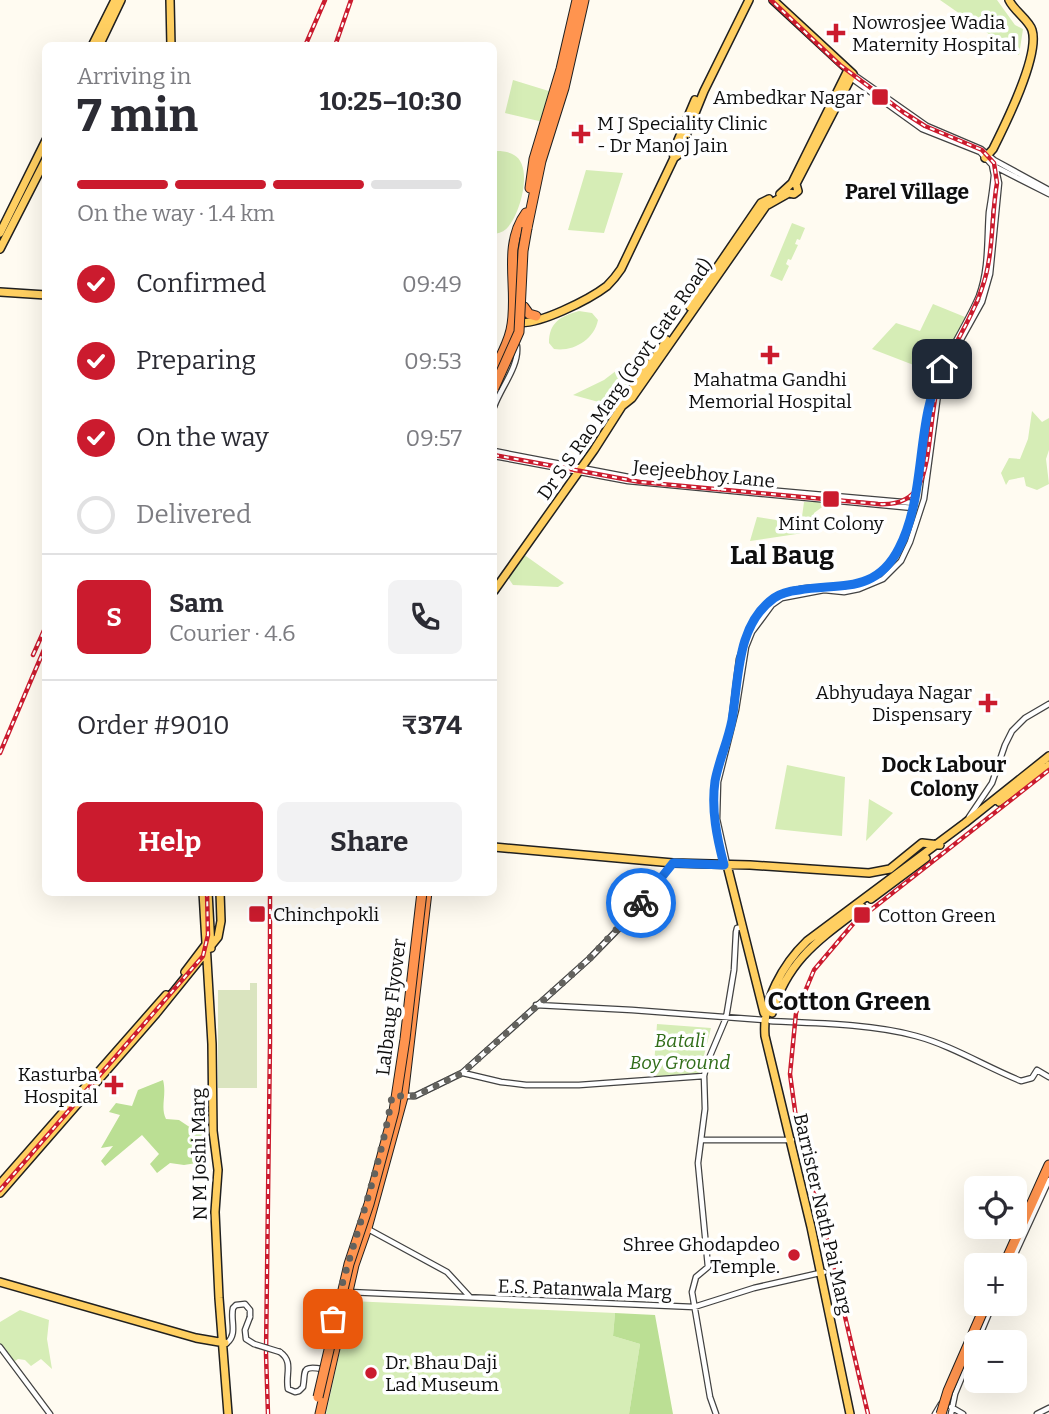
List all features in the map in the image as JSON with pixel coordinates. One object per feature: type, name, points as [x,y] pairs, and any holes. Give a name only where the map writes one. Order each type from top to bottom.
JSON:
[{"type":"highway","points":[[497,380],[517,332],[519,251],[525,228],[534,159],[561,69],[577,0]]},
{"type":"highway","points":[[497,363],[508,339],[512,321],[513,249],[521,220],[527,213],[564,88],[584,0]]},
{"type":"highway","points":[[497,388],[530,319],[524,307],[525,250],[531,222],[527,213]]},
{"type":"highway","points":[[344,1291],[325,1400],[319,1406],[314,1401],[344,1291],[354,1265],[384,1139],[422,896]]},
{"type":"highway","points":[[363,1228],[403,1097],[423,896]]},
{"type":"highway","name":"Lalbaug Flyover","points":[[319,1406],[349,1264],[373,1191],[394,1111],[423,896]]},
{"type":"highway","points":[[1011,1253],[1049,1163]]},
{"type":"highway","points":[[1012,1253],[1049,1177]]},
{"type":"highway","points":[[946,1413],[984,1316]]},
{"type":"main road","points":[[99,42],[119,0]]},
{"type":"main road","points":[[170,0],[171,42]]},
{"type":"main road","points":[[512,321],[530,319],[595,292],[622,267],[674,158],[673,152],[700,89],[746,0]]},
{"type":"main road","points":[[991,161],[1025,77],[1033,40],[1030,26],[1009,0]]},
{"type":"main road","points":[[772,3],[849,74]]},
{"type":"main road","name":"Dr S S Rao Marg (Govt Gate Road)","points":[[497,587],[622,406],[632,398],[766,206],[791,188],[849,74]]},
{"type":"main road","points":[[0,234],[42,148]]},
{"type":"main road","points":[[0,234],[40,162]]},
{"type":"main road","points":[[0,242],[40,162]]},
{"type":"main road","points":[[0,249],[40,162]]},
{"type":"main road","points":[[0,290],[42,293]]},
{"type":"main road","points":[[940,845],[1049,755]]},
{"type":"main road","points":[[767,1018],[773,990],[793,955],[807,941],[1049,765]]},
{"type":"main road","points":[[497,847],[673,863],[828,872],[880,872],[893,867],[919,844],[927,842],[940,845]]},
{"type":"main road","points":[[726,865],[767,1018]]},
{"type":"main road","name":"N M Joshi Marg","points":[[204,896],[212,942]]},
{"type":"main road","name":"N M Joshi Marg","points":[[209,896],[214,922],[210,967],[221,1298],[227,1339],[230,1414]]},
{"type":"main road","points":[[175,987],[197,965],[221,929],[220,896]]},
{"type":"main road","points":[[214,922],[220,910]]},
{"type":"main road","points":[[0,1193],[212,942]]},
{"type":"main road","points":[[197,965],[210,967]]},
{"type":"main road","name":"Barrister Nath Pai Marg","points":[[767,1018],[765,1035],[822,1272],[852,1414]]},
{"type":"main road","points":[[0,1184],[93,1082]]},
{"type":"main road","points":[[0,1280],[197,1334],[227,1339]]},
{"type":"street","points":[[849,74],[897,109],[1049,192]]},
{"type":"street","points":[[726,865],[718,820],[718,782],[736,710],[746,647],[755,626],[772,605],[782,598],[824,588],[854,586],[887,567],[900,548],[914,505],[932,394],[982,302],[990,274],[990,230],[999,183],[991,161]]},
{"type":"street","points":[[497,401],[518,355],[517,346]]},
{"type":"street","points":[[824,588],[844,592],[883,579],[906,551],[920,513],[933,420],[944,369]]},
{"type":"street","name":"Jeejeebhoy Lane","points":[[497,452],[578,470]]},
{"type":"street","name":"Jeejeebhoy Lane","points":[[497,456],[616,477],[914,505]]},
{"type":"street","points":[[965,823],[992,783],[1012,731],[1025,718],[1049,704]]},
{"type":"street","points":[[392,1096],[415,1096],[462,1073],[589,959],[632,915],[673,863]]},
{"type":"street","points":[[716,1414],[710,1397],[692,1292],[696,1277],[708,1267],[698,1163],[705,1109],[704,1076],[726,1018],[734,970],[736,932],[743,927]]},
{"type":"street","points":[[535,1005],[726,1018],[767,1018],[862,1028],[915,1036],[939,1044],[1021,1081],[1032,1078],[1037,1070],[1049,1077]]},
{"type":"street","points":[[462,1073],[526,1085],[579,1085],[704,1076]]},
{"type":"street","points":[[701,1140],[791,1140]]},
{"type":"street","points":[[363,1228],[447,1272],[470,1298]]},
{"type":"street","name":"E.S. Patanwala Marg","points":[[344,1291],[694,1307],[754,1288],[822,1272]]},
{"type":"street","points":[[457,1297],[461,1287]]},
{"type":"street","points":[[227,1339],[233,1308],[245,1304],[250,1310],[245,1330],[246,1339],[280,1352],[288,1361],[288,1389],[299,1391],[303,1387],[307,1369],[322,1369]]},
{"type":"street","points":[[935,1414],[983,1316]]},
{"type":"street","points":[[0,1347],[50,1414]]},
{"type":"street","points":[[946,1413],[964,1373]]},
{"type":"street","points":[[942,1402],[946,1413]]},
{"type":"street","points":[[942,1402],[946,1413]]},
{"type":"street","points":[[1037,1414],[1049,1408]]},
{"type":"street","points":[[946,1413],[962,1414]]},
{"type":"green space","points":[[940,0],[997,0],[1015,25],[1023,29],[1019,55]]},
{"type":"green space","points":[[513,80],[552,92],[543,122],[505,113]]},
{"type":"green space","points":[[497,151],[504,151],[520,161],[524,179],[513,221],[497,234]]},
{"type":"green space","points":[[586,170],[623,173],[604,233],[568,230]]},
{"type":"green space","points":[[792,223],[805,228],[800,240],[797,239],[795,244],[798,245],[791,260],[788,259],[786,264],[789,266],[782,281],[770,276]]},
{"type":"green space","points":[[933,304],[965,317],[937,374],[872,349],[896,323],[920,331]]},
{"type":"green space","points":[[579,311],[592,313],[598,320],[596,327],[582,343],[568,349],[554,349],[549,343],[554,325],[567,315]]},
{"type":"green space","points":[[642,351],[655,356],[617,407],[573,395],[604,380]]},
{"type":"green space","points":[[1032,411],[1042,422],[1049,418],[1049,450],[1046,459],[1049,484],[1037,490],[1026,486],[1024,477],[1009,480],[1006,485],[1001,473],[1009,458],[1020,459],[1028,439]]},
{"type":"green space","points":[[804,502],[829,502],[814,513],[810,532],[750,541],[757,517],[801,524]]},
{"type":"green space","points":[[523,554],[564,583],[558,587],[513,585],[507,576]]},
{"type":"green space","points":[[787,765],[845,777],[842,836],[775,829]]},
{"type":"green space","points":[[869,799],[893,813],[866,841]]},
{"type":"green space","points":[[250,983],[257,983],[257,1088],[218,1088],[218,990],[250,990]]},
{"type":"green space","name":"Batali Boy Ground","points":[[657,1024],[711,1028],[699,1075],[653,1079]]},
{"type":"green space","points":[[163,1080],[166,1119],[179,1120],[191,1128],[206,1118],[209,1161],[184,1165],[170,1163],[157,1173],[150,1164],[159,1154],[142,1135],[105,1166],[101,1161],[113,1146],[101,1148],[120,1115],[109,1112],[116,1103],[132,1106],[138,1090]]},
{"type":"green space","points":[[351,1301],[615,1313],[613,1336],[640,1344],[629,1414],[326,1414]]},
{"type":"green space","points":[[20,1310],[49,1320],[47,1339],[52,1369],[41,1359],[31,1366],[25,1360],[18,1359],[12,1363],[0,1347],[0,1322]]},
{"type":"green space","points":[[615,1313],[655,1315],[673,1414],[629,1414],[640,1344],[613,1336]]},
{"type":"railway","points":[[307,42],[325,0]]},
{"type":"railway","points":[[336,42],[351,0]]},
{"type":"railway","points":[[497,456],[640,482],[878,504],[902,501],[916,490],[926,464],[938,385],[972,313],[986,275],[997,183],[994,163],[982,150],[925,126],[903,112],[840,65],[771,0]]},
{"type":"railway","points":[[33,655],[42,635]]},
{"type":"railway","points":[[0,753],[42,654]]},
{"type":"railway","points":[[868,1414],[796,1118],[790,1074],[796,1013],[814,970],[853,924],[1049,770]]},
{"type":"railway","points":[[0,1190],[203,956],[208,935],[207,896]]},
{"type":"railway","points":[[268,1414],[266,1354],[270,896]]},
{"type":"way so far","points":[[333,1319],[346,1265],[384,1139],[392,1096],[415,1096],[462,1073],[589,959],[641,903]]},
{"type":"place","name":"Nowrosjee Wadia Maternity Hospital","points":[[836,33]]},
{"type":"place","name":"Ambedkar Nagar","points":[[880,97]]},
{"type":"place","name":"M J Speciality Clinic - Dr Manoj Jain","points":[[581,134]]},
{"type":"place","name":"Mahatma Gandhi Memorial Hospital","points":[[770,355]]},
{"type":"place","name":"Mint Colony","points":[[831,499]]},
{"type":"place","name":"Abhyudaya Nagar Dispensary","points":[[988,703]]},
{"type":"place","name":"Chinchpokli","points":[[257,914]]},
{"type":"place","name":"Cotton Green","points":[[862,915]]},
{"type":"place","name":"Kasturba Hospital","points":[[114,1085]]},
{"type":"place","name":"Shree Ghodapdeo Temple.","points":[[794,1255]]},
{"type":"place","name":"Dr. Bhau Daji Lad Museum","points":[[371,1373]]},
{"type":"district","name":"Parel Village","points":[[907,192]]},
{"type":"district","name":"Lal Baug","points":[[782,555]]},
{"type":"district","name":"Dock Labour Colony","points":[[944,777]]},
{"type":"district","name":"Cotton Green","points":[[849,1001]]},
{"type":"route","points":[[641,903],[673,863],[724,865],[715,829],[715,782],[732,719],[743,646],[753,624],[772,598],[780,594],[830,585],[854,586],[887,567],[900,548],[913,508],[932,394],[942,369]]}]
